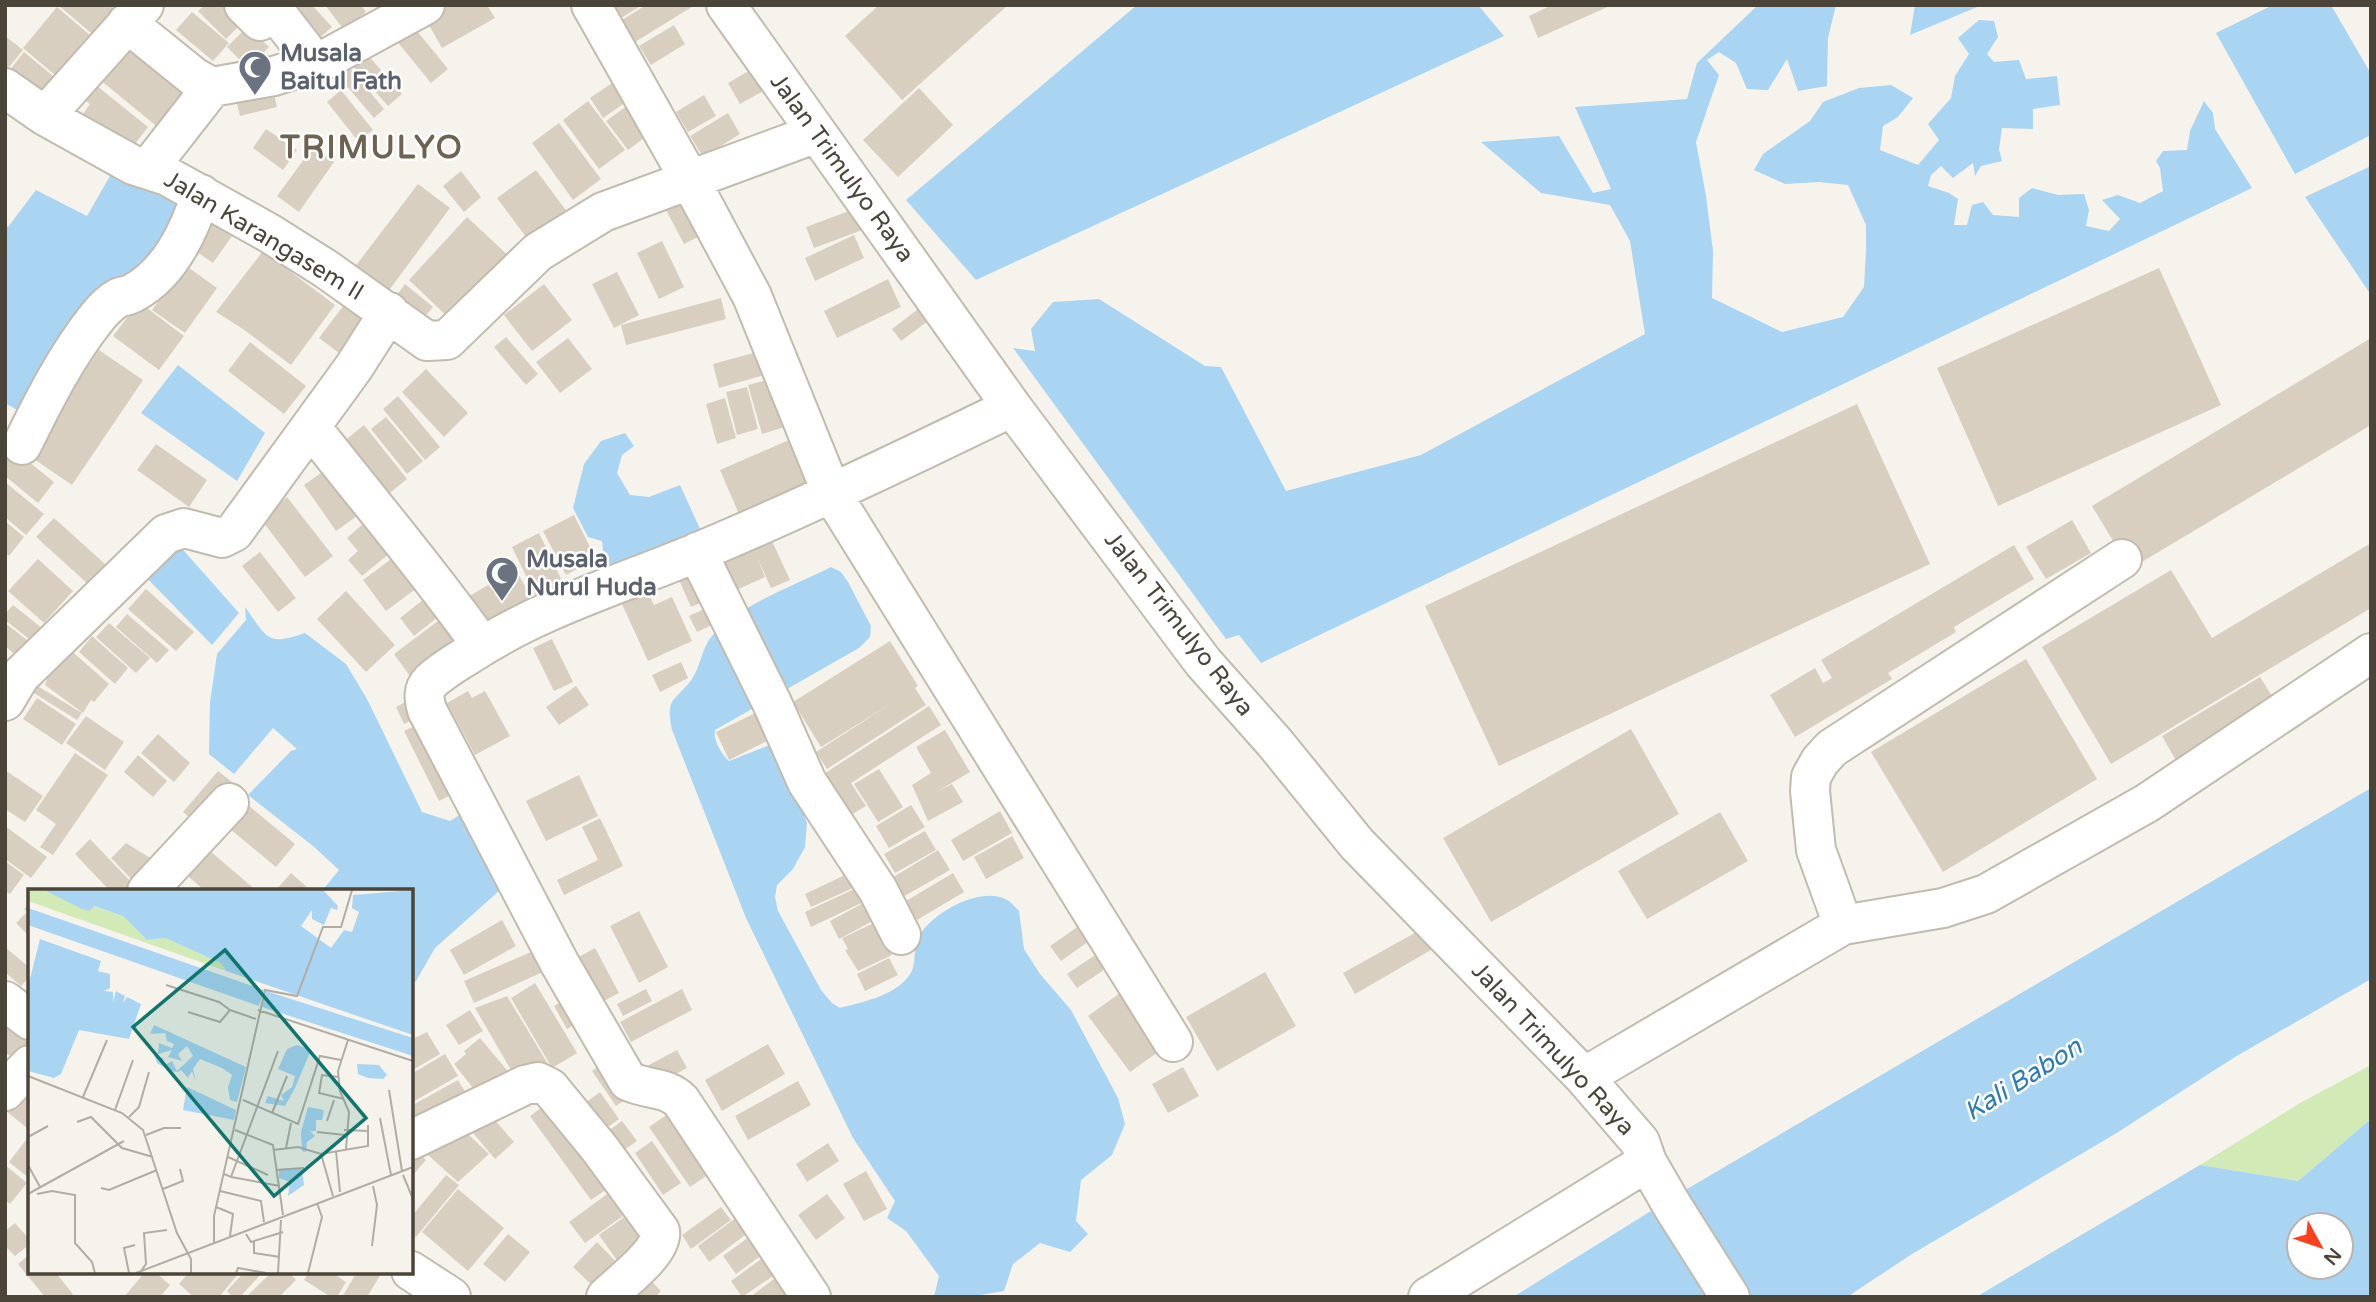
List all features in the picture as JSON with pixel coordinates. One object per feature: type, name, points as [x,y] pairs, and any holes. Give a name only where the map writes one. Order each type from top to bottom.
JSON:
[{"type":"street","points":[[244,5],[260,21],[277,14],[315,63]]},
{"type":"street","points":[[45,116],[136,14],[194,77],[212,87],[274,76],[315,63],[425,5]]},
{"type":"street","points":[[591,5],[691,180],[752,296],[832,494],[1173,1042]]},
{"type":"street","name":"Jalan Trimulyo Raya","points":[[726,5],[1013,407],[1203,662],[1275,743],[1357,844],[1584,1077],[1640,1142],[1647,1162],[1673,1207],[1730,1297]]},
{"type":"street","points":[[148,169],[212,87]]},
{"type":"street","name":"Jalan Karangasem II","points":[[5,88],[45,116],[134,165],[167,176],[201,194],[326,269],[428,341],[447,340],[538,252],[561,236],[603,212],[691,180]]},
{"type":"street","points":[[691,180],[817,133]]},
{"type":"street","points":[[22,445],[55,377],[99,315],[116,299],[132,294],[159,273],[174,253],[201,194]]},
{"type":"street","points":[[10,682],[166,534],[184,528],[222,538],[234,532],[354,367],[389,312]]},
{"type":"street","points":[[811,1297],[681,1101],[673,1093],[628,1081],[560,964],[427,710],[423,696],[428,684],[482,646],[542,614],[832,494],[1013,407]]},
{"type":"street","points":[[311,426],[436,581],[482,646]]},
{"type":"street","points":[[697,552],[807,782],[878,890],[901,935]]},
{"type":"street","points":[[1843,925],[1816,850],[1811,777],[1820,761],[1832,748],[2122,559]]},
{"type":"street","points":[[1584,1077],[1843,925],[1943,908],[1986,894],[2147,803],[2371,653]]},
{"type":"street","points":[[148,889],[229,803]]},
{"type":"street","points":[[5,1091],[28,1067]]},
{"type":"street","points":[[413,1139],[525,1084],[538,1082],[550,1088],[592,1139],[660,1231],[661,1238],[654,1251],[606,1297]]},
{"type":"street","points":[[1428,1297],[1647,1162]]},
{"type":"street","points":[[413,1272],[451,1297]]},
{"type":"green space","points":[[2371,1065],[2371,1119],[2298,1181],[2200,1165],[2300,1103]]},
{"type":"water","points":[[1137,5],[1478,5],[1504,36],[976,280],[906,200]]},
{"type":"water","points":[[1758,5],[1836,5],[1828,38],[1827,86],[1798,91],[1787,59],[1768,90],[1747,89],[1736,63],[1719,52],[1707,60],[1719,75],[1696,142],[1713,251],[1712,298],[1782,332],[1843,317],[1864,287],[1866,225],[1848,185],[1819,182],[1785,184],[1754,170],[1763,154],[1810,121],[1823,102],[1859,88],[1891,85],[1913,98],[1898,117],[1883,126],[1880,150],[1918,165],[1939,140],[1928,124],[1951,98],[1955,76],[1969,54],[1958,38],[1979,20],[1994,21],[1998,37],[1987,54],[1994,62],[2019,60],[2026,79],[2057,76],[2060,105],[2033,109],[2033,129],[2002,128],[1999,149],[2002,161],[1981,166],[1975,176],[1973,163],[1953,178],[1941,166],[1931,175],[1928,186],[1958,199],[1954,225],[1967,225],[1972,205],[1983,202],[1993,215],[2019,217],[2019,198],[2032,188],[2058,195],[2084,194],[2089,210],[2086,226],[2109,231],[2120,219],[2102,200],[2118,195],[2140,203],[2163,191],[2160,168],[2156,161],[2163,151],[2187,150],[2190,131],[2204,101],[2213,113],[2215,129],[2252,188],[1261,663],[1239,635],[1226,639],[1013,348],[1035,351],[1031,329],[1053,302],[1099,299],[1205,366],[1221,367],[1286,491],[1421,455],[1645,334],[1630,241],[1610,205],[1541,193],[1481,142],[1559,136],[1593,193],[1611,189],[1575,107],[1687,99],[1697,63]]},
{"type":"water","points":[[1915,5],[1982,5],[1910,35]]},
{"type":"water","points":[[2273,5],[2331,5],[2371,74],[2371,135],[2295,174],[2216,33]]},
{"type":"water","points":[[118,162],[182,200],[179,225],[22,413],[5,403],[5,226],[8,227],[36,190],[87,216]]},
{"type":"water","points":[[2371,166],[2371,295],[2305,197]]},
{"type":"water","points":[[178,365],[265,433],[237,481],[141,413]]},
{"type":"water","points":[[625,433],[634,446],[622,455],[617,473],[630,495],[649,497],[680,485],[706,542],[606,580],[602,541],[588,537],[573,508],[584,464],[601,441]]},
{"type":"water","points":[[178,544],[239,613],[212,645],[141,572]]},
{"type":"water","points":[[831,567],[841,572],[848,582],[871,626],[870,637],[859,648],[715,730],[718,747],[729,761],[770,745],[782,754],[807,823],[805,847],[793,869],[777,885],[775,897],[778,911],[821,990],[840,1008],[877,997],[902,984],[913,968],[919,936],[925,927],[946,911],[958,904],[984,896],[996,896],[1009,901],[1019,911],[1024,949],[1040,974],[1071,1010],[1118,1098],[1125,1124],[1112,1155],[1081,1180],[1076,1221],[1088,1234],[1070,1252],[1040,1243],[1013,1264],[1004,1291],[968,1297],[934,1297],[939,1276],[906,1231],[887,1218],[895,1201],[853,1138],[746,918],[672,730],[671,705],[692,679],[713,635],[753,605]]},
{"type":"water","points":[[245,607],[269,636],[282,639],[305,633],[346,664],[367,699],[422,812],[450,821],[469,809],[499,891],[435,948],[413,983],[413,889],[324,889],[339,870],[248,795],[291,751],[297,749],[273,728],[234,774],[209,754],[210,702],[217,654],[246,620]]},
{"type":"water","name":"Kali Babon","points":[[2371,788],[2371,979],[2235,1057],[2115,1134],[1912,1254],[1847,1297],[1742,1297],[1675,1196]]},
{"type":"water","points":[[2371,1119],[2371,1297],[1976,1297],[2200,1165],[2298,1181]]},
{"type":"water","points":[[1651,1211],[1708,1297],[1513,1297]]},
{"type":"building","points":[[58,5],[109,5],[125,19],[104,44]]},
{"type":"building","points":[[205,5],[228,5],[244,21],[226,39],[198,11]]},
{"type":"building","points":[[293,5],[312,5],[332,27],[309,47]]},
{"type":"building","points":[[325,5],[361,5],[366,12],[344,30]]},
{"type":"building","points":[[448,5],[487,5],[495,18],[442,48],[425,18]]},
{"type":"building","points":[[609,5],[642,5],[618,20]]},
{"type":"building","points":[[646,5],[695,5],[635,42],[622,20]]},
{"type":"building","points":[[879,5],[1008,5],[902,100],[845,36]]},
{"type":"building","points":[[1552,5],[1612,5],[1538,38],[1529,16]]},
{"type":"building","points":[[57,7],[91,36],[56,76],[23,48]]},
{"type":"building","points":[[192,12],[229,43],[213,61],[176,30]]},
{"type":"building","points":[[408,20],[448,69],[431,83],[391,34]]},
{"type":"building","points":[[674,25],[685,44],[651,65],[639,46]]},
{"type":"building","points":[[248,26],[269,47],[248,68],[227,47]]},
{"type":"building","points":[[5,36],[23,50],[5,72]]},
{"type":"building","points":[[133,38],[194,88],[160,129],[99,79]]},
{"type":"building","points":[[24,52],[59,81],[43,100],[8,72]]},
{"type":"building","points":[[366,53],[402,94],[388,106],[352,65]]},
{"type":"building","points":[[345,62],[384,109],[374,118],[334,71]]},
{"type":"building","points":[[752,69],[765,90],[740,104],[728,83]]},
{"type":"building","points":[[625,74],[638,94],[603,118],[590,98]]},
{"type":"building","name":"Musala Baitul Fath","points":[[270,78],[277,107],[240,116],[233,87]]},
{"type":"building","points":[[92,82],[148,127],[131,149],[83,114],[90,104],[80,96]]},
{"type":"building","points":[[919,88],[953,125],[898,177],[863,140]]},
{"type":"building","points":[[341,90],[373,130],[358,141],[327,102]]},
{"type":"building","points":[[704,95],[716,116],[688,132],[676,112]]},
{"type":"building","points":[[588,101],[625,150],[599,169],[563,120]]},
{"type":"building","points":[[631,103],[652,132],[628,150],[606,121]]},
{"type":"building","points":[[728,113],[740,134],[703,157],[690,136]]},
{"type":"building","points":[[559,123],[601,179],[573,200],[532,143]]},
{"type":"building","points":[[266,129],[297,150],[283,170],[253,148]]},
{"type":"building","points":[[313,147],[334,162],[299,212],[277,196]]},
{"type":"building","points":[[536,170],[568,213],[529,241],[497,198]]},
{"type":"building","points":[[461,171],[481,197],[464,212],[443,186]]},
{"type":"building","points":[[418,184],[450,208],[387,293],[354,268]]},
{"type":"building","points":[[681,198],[702,235],[684,244],[665,208]]},
{"type":"building","points":[[857,208],[865,229],[814,248],[806,227]]},
{"type":"building","points":[[467,217],[513,260],[454,323],[409,280]]},
{"type":"building","points":[[206,218],[232,236],[213,263],[187,245]]},
{"type":"building","points":[[854,235],[864,258],[815,281],[805,258]]},
{"type":"building","points":[[662,241],[684,287],[659,299],[637,253]]},
{"type":"building","points":[[263,251],[335,305],[291,365],[216,312]]},
{"type":"building","points":[[185,265],[217,288],[185,333],[152,310]]},
{"type":"building","points":[[2159,268],[2221,405],[1998,506],[1937,368]]},
{"type":"building","points":[[617,272],[639,315],[614,328],[592,284]]},
{"type":"building","points":[[888,279],[901,307],[837,338],[824,311]]},
{"type":"building","points":[[405,284],[433,307],[421,321],[394,299]]},
{"type":"building","points":[[544,284],[572,320],[532,351],[504,315]]},
{"type":"building","points":[[721,298],[726,319],[626,345],[621,325]]},
{"type":"building","points":[[347,301],[378,324],[350,361],[319,338]]},
{"type":"building","points":[[139,302],[184,336],[159,370],[113,336]]},
{"type":"building","points":[[922,306],[931,319],[901,341],[892,329]]},
{"type":"building","points":[[506,337],[538,374],[526,385],[494,347]]},
{"type":"building","points":[[568,338],[592,369],[560,393],[536,362]]},
{"type":"building","points":[[2371,338],[2371,425],[2130,569],[2092,506]]},
{"type":"building","points":[[250,342],[306,386],[284,414],[228,371]]},
{"type":"building","points":[[768,349],[774,372],[719,388],[713,364]]},
{"type":"building","points":[[99,350],[143,380],[72,485],[28,455]]},
{"type":"building","points":[[426,369],[468,413],[444,437],[402,392]]},
{"type":"building","points":[[775,378],[788,426],[762,434],[748,385]]},
{"type":"building","points":[[747,387],[758,429],[737,435],[726,392]]},
{"type":"building","points":[[398,396],[440,447],[425,460],[383,409]]},
{"type":"building","points":[[725,398],[736,438],[717,444],[706,404]]},
{"type":"building","points":[[1857,404],[1930,564],[1499,766],[1425,606]]},
{"type":"building","points":[[386,417],[423,461],[407,474],[371,429]]},
{"type":"building","points":[[364,425],[407,479],[386,496],[343,442]]},
{"type":"building","points":[[789,440],[811,491],[742,521],[720,470]]},
{"type":"building","points":[[156,444],[207,480],[189,507],[137,470]]},
{"type":"building","points":[[14,450],[54,482],[38,503],[5,476],[5,461]]},
{"type":"building","points":[[338,461],[370,507],[336,531],[304,485]]},
{"type":"building","points":[[5,482],[44,514],[26,535],[5,517]]},
{"type":"building","points":[[287,497],[333,556],[305,577],[260,518]]},
{"type":"building","points":[[574,515],[596,559],[566,575],[543,531]]},
{"type":"building","points":[[54,518],[105,564],[88,584],[36,537]]},
{"type":"building","points":[[2072,520],[2091,553],[2046,579],[2026,547]]},
{"type":"building","points":[[5,521],[24,537],[9,556],[5,553]]},
{"type":"building","points":[[365,522],[396,548],[362,576],[348,560],[358,551],[347,538]]},
{"type":"building","points":[[539,533],[567,591],[540,605],[512,547]]},
{"type":"building","points":[[772,541],[790,580],[771,588],[757,557],[765,577],[732,592],[718,561]]},
{"type":"building","points":[[2371,543],[2371,608],[2111,764],[2042,647],[2171,570],[2212,638]]},
{"type":"building","points":[[2014,545],[2034,579],[1954,627],[1956,632],[1888,673],[1892,679],[1795,737],[1770,695],[1815,668],[1823,683],[1832,678],[1821,660]]},
{"type":"building","points":[[402,551],[425,582],[386,611],[363,580]]},
{"type":"building","points":[[260,552],[296,598],[278,612],[242,566]]},
{"type":"building","points":[[38,559],[73,591],[44,623],[8,591]]},
{"type":"building","name":"Musala Nurul Huda","points":[[515,569],[539,609],[489,638],[466,598]]},
{"type":"building","points":[[699,571],[711,598],[691,607],[679,580]]},
{"type":"building","points":[[146,589],[194,632],[176,651],[128,609]]},
{"type":"building","points":[[346,591],[395,645],[366,672],[317,619]]},
{"type":"building","points":[[434,591],[448,609],[414,636],[400,618]]},
{"type":"building","points":[[648,592],[654,605],[672,597],[692,641],[648,661],[622,604]]},
{"type":"building","points":[[719,602],[727,618],[697,632],[689,616]]},
{"type":"building","points":[[13,605],[43,629],[33,642],[5,620],[5,614]]},
{"type":"building","points":[[450,612],[468,637],[412,679],[394,654]]},
{"type":"building","points":[[127,614],[169,650],[157,663],[116,627]]},
{"type":"building","points":[[5,623],[31,643],[19,658],[5,646]]},
{"type":"building","points":[[109,623],[150,658],[136,673],[96,637]]},
{"type":"building","points":[[92,636],[128,668],[115,684],[79,652]]},
{"type":"building","points":[[552,639],[573,682],[554,691],[533,648]]},
{"type":"building","points":[[890,641],[918,686],[915,688],[926,705],[827,769],[816,752],[892,703],[821,747],[793,702]]},
{"type":"building","points":[[67,647],[109,684],[94,702],[91,700],[83,713],[45,685],[52,666]]},
{"type":"building","points":[[2026,659],[2097,779],[1943,872],[1871,752]]},
{"type":"building","points":[[681,662],[688,678],[660,692],[652,675]]},
{"type":"building","points":[[2260,677],[2277,704],[2178,764],[2162,736]]},
{"type":"building","points":[[26,679],[82,713],[77,720],[21,685]]},
{"type":"building","points":[[576,686],[589,705],[559,725],[546,707]]},
{"type":"building","points":[[468,691],[472,698],[485,691],[510,736],[475,755],[447,703]]},
{"type":"building","points":[[417,696],[426,713],[404,724],[396,707]]},
{"type":"building","points":[[37,698],[76,724],[62,745],[23,719]]},
{"type":"building","points":[[929,706],[941,725],[851,783],[866,806],[844,819],[819,777]]},
{"type":"building","points":[[766,708],[779,735],[729,760],[716,732]]},
{"type":"building","points":[[86,716],[124,742],[105,770],[66,743]]},
{"type":"building","points":[[421,723],[457,792],[439,801],[404,731]]},
{"type":"building","points":[[1631,729],[1679,814],[1491,922],[1443,838]]},
{"type":"building","points":[[945,730],[970,772],[935,793],[952,784],[963,802],[928,821],[912,785],[931,773],[916,747]]},
{"type":"building","points":[[158,734],[190,763],[174,782],[141,753]]},
{"type":"building","points":[[75,753],[108,775],[53,855],[40,847],[56,824],[36,810]]},
{"type":"building","points":[[138,755],[167,781],[153,797],[124,772]]},
{"type":"building","points":[[879,769],[903,807],[878,822],[854,784]]},
{"type":"building","points":[[5,770],[43,796],[25,822],[5,809]]},
{"type":"building","points":[[218,771],[236,785],[201,827],[183,812]]},
{"type":"building","points":[[579,775],[598,816],[546,841],[526,801]]},
{"type":"building","points":[[242,800],[295,844],[276,867],[223,823]]},
{"type":"building","points":[[911,805],[925,827],[889,848],[876,826]]},
{"type":"building","points":[[1000,811],[1012,833],[963,861],[951,840]]},
{"type":"building","points":[[1720,812],[1748,861],[1647,919],[1618,871]]},
{"type":"building","points":[[600,818],[623,866],[564,895],[557,880],[598,860],[582,827]]},
{"type":"building","points":[[5,826],[47,857],[31,878],[5,859]]},
{"type":"building","points":[[925,831],[936,850],[895,873],[884,854]]},
{"type":"building","points":[[1012,836],[1024,858],[986,879],[974,857]]},
{"type":"building","points":[[90,839],[133,884],[127,889],[108,889],[75,854]]},
{"type":"building","points":[[126,843],[155,861],[138,886],[111,858]]},
{"type":"building","points":[[203,845],[255,889],[203,889],[181,870]]},
{"type":"building","points":[[938,850],[950,870],[901,898],[890,879]]},
{"type":"building","points":[[5,861],[24,875],[10,894],[5,891]]},
{"type":"building","points":[[860,868],[866,882],[811,907],[805,894]]},
{"type":"building","points":[[291,873],[308,888],[307,889],[277,889]]},
{"type":"building","points":[[953,873],[964,892],[917,920],[906,901]]},
{"type":"building","points":[[865,884],[872,898],[811,927],[805,912]]},
{"type":"building","points":[[871,899],[880,917],[839,939],[830,921]]},
{"type":"building","points":[[28,905],[28,935],[16,923],[27,912],[24,909]]},
{"type":"building","points":[[639,911],[668,967],[639,983],[610,926]]},
{"type":"building","points":[[502,920],[516,946],[464,975],[450,950]]},
{"type":"building","points":[[1086,921],[1096,936],[1061,961],[1050,946]]},
{"type":"building","points":[[876,922],[892,955],[858,971],[845,950],[848,949],[842,938]]},
{"type":"building","points":[[1420,930],[1431,950],[1355,994],[1343,973]]},
{"type":"building","points":[[547,945],[556,966],[474,1003],[464,981]]},
{"type":"building","points":[[5,947],[28,966],[28,978],[21,986],[5,972]]},
{"type":"building","points":[[1107,947],[1117,961],[1077,988],[1067,974]]},
{"type":"building","points":[[595,948],[619,993],[602,1002],[577,958]]},
{"type":"building","points":[[889,958],[898,975],[865,991],[857,974]]},
{"type":"building","points":[[1265,972],[1296,1026],[1217,1071],[1186,1017]]},
{"type":"building","points":[[535,983],[577,1053],[552,1068],[511,998]]},
{"type":"building","points":[[646,989],[652,1001],[623,1016],[617,1004]]},
{"type":"building","points":[[682,989],[692,1010],[631,1042],[620,1022]]},
{"type":"building","points":[[1120,993],[1161,1050],[1130,1072],[1088,1016]]},
{"type":"building","points":[[574,994],[587,1017],[567,1029],[554,1006]]},
{"type":"building","points":[[507,996],[548,1064],[518,1082],[475,1008]]},
{"type":"building","points":[[5,1009],[28,1026],[28,1058],[22,1065],[5,1052]]},
{"type":"building","points":[[470,1010],[483,1031],[459,1045],[446,1025]]},
{"type":"building","points":[[427,1032],[440,1054],[413,1070],[413,1039]]},
{"type":"building","points":[[480,1038],[512,1076],[477,1093],[454,1064],[466,1054],[464,1051]]},
{"type":"building","points":[[768,1044],[785,1074],[722,1111],[705,1080]]},
{"type":"building","points":[[677,1050],[687,1068],[657,1084],[647,1066]]},
{"type":"building","points":[[445,1054],[458,1076],[413,1102],[413,1073]]},
{"type":"building","points":[[612,1057],[635,1093],[616,1106],[592,1071]]},
{"type":"building","points":[[1183,1067],[1199,1096],[1168,1113],[1152,1084]]},
{"type":"building","points":[[458,1080],[470,1100],[420,1129],[413,1117],[413,1105]]},
{"type":"building","points":[[798,1081],[811,1105],[748,1140],[735,1116]]},
{"type":"building","points":[[28,1083],[27,1128],[5,1110]]},
{"type":"building","points":[[600,1092],[619,1119],[600,1133],[581,1106]]},
{"type":"building","points":[[554,1099],[614,1184],[591,1200],[530,1116]]},
{"type":"building","points":[[487,1111],[514,1142],[495,1159],[468,1127]]},
{"type":"building","points":[[668,1114],[709,1174],[690,1187],[649,1127]]},
{"type":"building","points":[[454,1121],[489,1154],[458,1182],[418,1146]]},
{"type":"building","points":[[622,1121],[637,1141],[614,1157],[600,1137]]},
{"type":"building","points":[[26,1140],[28,1141],[28,1177],[9,1162]]},
{"type":"building","points":[[652,1141],[681,1183],[663,1195],[635,1153]]},
{"type":"building","points":[[828,1143],[839,1161],[807,1182],[796,1164]]},
{"type":"building","points":[[413,1149],[426,1160],[413,1175]]},
{"type":"building","points":[[5,1165],[27,1183],[10,1204],[5,1200]]},
{"type":"building","points":[[866,1171],[887,1209],[864,1221],[843,1184]]},
{"type":"building","points":[[446,1175],[459,1185],[416,1237],[413,1235],[413,1215]]},
{"type":"building","points":[[458,1189],[504,1228],[468,1271],[422,1232]]},
{"type":"building","points":[[614,1189],[630,1211],[585,1243],[569,1222]]},
{"type":"building","points":[[827,1194],[845,1218],[816,1240],[798,1215]]},
{"type":"building","points":[[721,1207],[731,1220],[691,1249],[682,1235]]},
{"type":"building","points":[[634,1210],[656,1241],[621,1266],[599,1235]]},
{"type":"building","points":[[737,1217],[748,1233],[709,1262],[698,1246]]},
{"type":"building","points":[[15,1223],[28,1238],[28,1246],[15,1256],[5,1246],[5,1231]]},
{"type":"building","points":[[760,1229],[773,1247],[736,1274],[723,1256]]},
{"type":"building","points":[[508,1234],[530,1252],[505,1282],[483,1264]]},
{"type":"building","points":[[597,1242],[623,1269],[599,1292],[573,1267]]},
{"type":"building","points":[[28,1256],[28,1274],[57,1274],[73,1294],[69,1297],[45,1297],[18,1264]]},
{"type":"building","points":[[764,1257],[776,1274],[742,1297],[731,1281]]},
{"type":"building","points":[[638,1268],[661,1291],[655,1297],[626,1297]]},
{"type":"building","points":[[786,1270],[791,1297],[750,1297]]},
{"type":"building","points":[[143,1274],[157,1274],[170,1285],[160,1297],[124,1297]]},
{"type":"building","points":[[187,1274],[238,1274],[219,1297],[194,1297],[179,1284]]},
{"type":"building","points":[[242,1274],[261,1274],[240,1297],[233,1297],[227,1291]]},
{"type":"building","points":[[270,1274],[291,1274],[296,1280],[279,1297],[246,1297]]},
{"type":"building","points":[[308,1274],[334,1274],[346,1282],[337,1297],[331,1297],[304,1280]]},
{"type":"building","points":[[356,1274],[381,1274],[367,1297],[342,1297]]},
{"type":"place","name":"Musala Baitul Fath","points":[[255,97]]},
{"type":"place","name":"Musala Nurul Huda","points":[[502,603]]},
{"type":"district","name":"TRIMULYO","points":[[372,148]]}]
